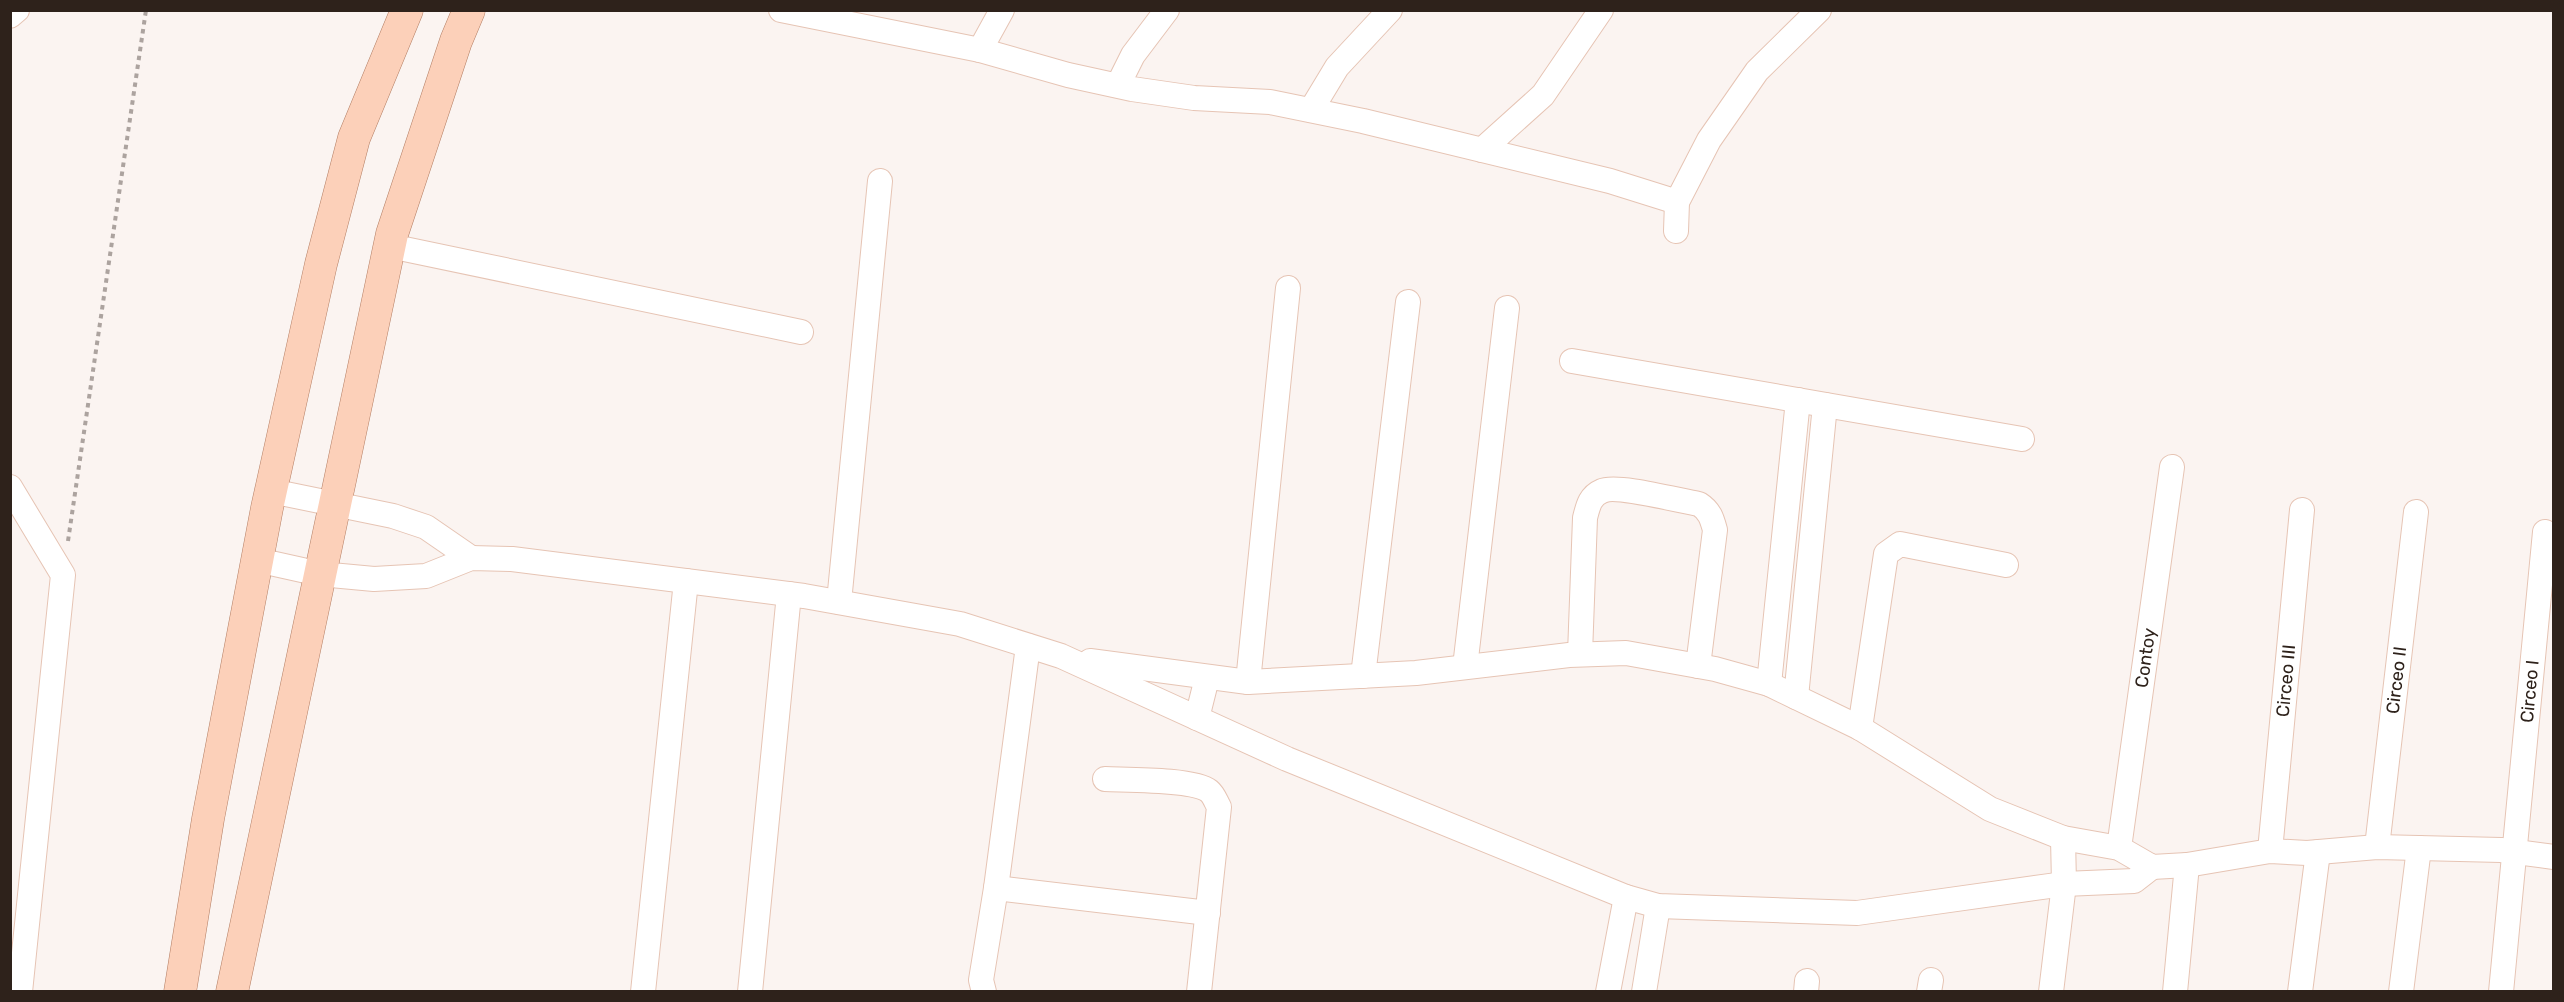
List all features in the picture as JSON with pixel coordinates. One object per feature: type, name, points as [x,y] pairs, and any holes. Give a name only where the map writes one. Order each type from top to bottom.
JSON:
[{"type":"main road","points":[[180,992],[208,819],[257,560],[321,264],[354,138],[407,10]]},
{"type":"main road","points":[[232,992],[390,246],[456,41],[469,10]]},
{"type":"street","points":[[10,16],[17,10]]},
{"type":"street","points":[[781,10],[808,13],[980,50],[1068,75],[1118,85],[1194,98],[1270,102],[1311,110],[1610,181],[1677,202]]},
{"type":"street","points":[[980,50],[1002,10]]},
{"type":"street","points":[[1118,85],[1133,55],[1167,10]]},
{"type":"street","points":[[1311,110],[1338,67],[1390,10]]},
{"type":"street","points":[[1482,150],[1543,95],[1601,10]]},
{"type":"street","points":[[1676,231],[1677,202],[1709,140],[1757,71],[1819,10]]},
{"type":"street","points":[[838,602],[880,182]]},
{"type":"street","points":[[390,246],[801,332]]},
{"type":"street","points":[[1248,682],[1288,288]]},
{"type":"street","points":[[1363,676],[1408,302]]},
{"type":"street","points":[[1465,667],[1507,308]]},
{"type":"street","points":[[1572,361],[2022,439]]},
{"type":"street","points":[[1769,684],[1798,400]]},
{"type":"street","points":[[1796,698],[1825,405]]},
{"type":"street","name":"Contoy","points":[[2118,848],[2172,467]]},
{"type":"street","points":[[10,487],[63,576],[20,992]]},
{"type":"street","points":[[1580,654],[1587,510],[1589,502],[1596,494],[1613,488],[1699,504],[1707,509],[1712,518],[1715,530],[1698,666]]},
{"type":"street","points":[[271,491],[393,516],[426,527],[471,558]]},
{"type":"street","name":"Circeo III","points":[[2270,851],[2302,510]]},
{"type":"street","name":"Circeo II","points":[[2378,847],[2416,512]]},
{"type":"street","name":"Circeo I","points":[[2501,992],[2545,532]]},
{"type":"street","points":[[1860,728],[1886,554],[1900,544],[2006,565]]},
{"type":"street","points":[[257,560],[320,574],[374,579],[426,576],[471,558],[512,559],[789,594],[960,624],[1061,656],[1287,759],[1626,897],[1658,906],[1857,913],[2064,884],[2134,881],[2152,867]]},
{"type":"street","points":[[643,992],[686,581]]},
{"type":"street","points":[[750,992],[789,594]]},
{"type":"street","points":[[984,992],[981,980],[996,888],[1028,646]]},
{"type":"street","points":[[1061,656],[1248,682],[1363,676],[1580,654],[1626,653],[1698,666],[1769,684],[1860,728],[1990,809],[2063,838],[2118,848],[2152,867],[2187,865],[2270,851],[2318,852],[2378,847],[2516,852],[2553,857]]},
{"type":"street","points":[[1197,718],[1207,678]]},
{"type":"street","points":[[1105,779],[1192,784],[1209,791],[1219,807],[1199,992]]},
{"type":"street","points":[[2051,992],[2064,884],[2063,838]]},
{"type":"street","points":[[2401,992],[2419,848]]},
{"type":"street","points":[[2300,992],[2318,852]]},
{"type":"street","points":[[2175,992],[2187,865]]},
{"type":"street","points":[[996,888],[1208,912]]},
{"type":"street","points":[[1608,992],[1626,897]]},
{"type":"street","points":[[1644,992],[1658,906]]},
{"type":"path","points":[[63,576],[146,10]]}]
